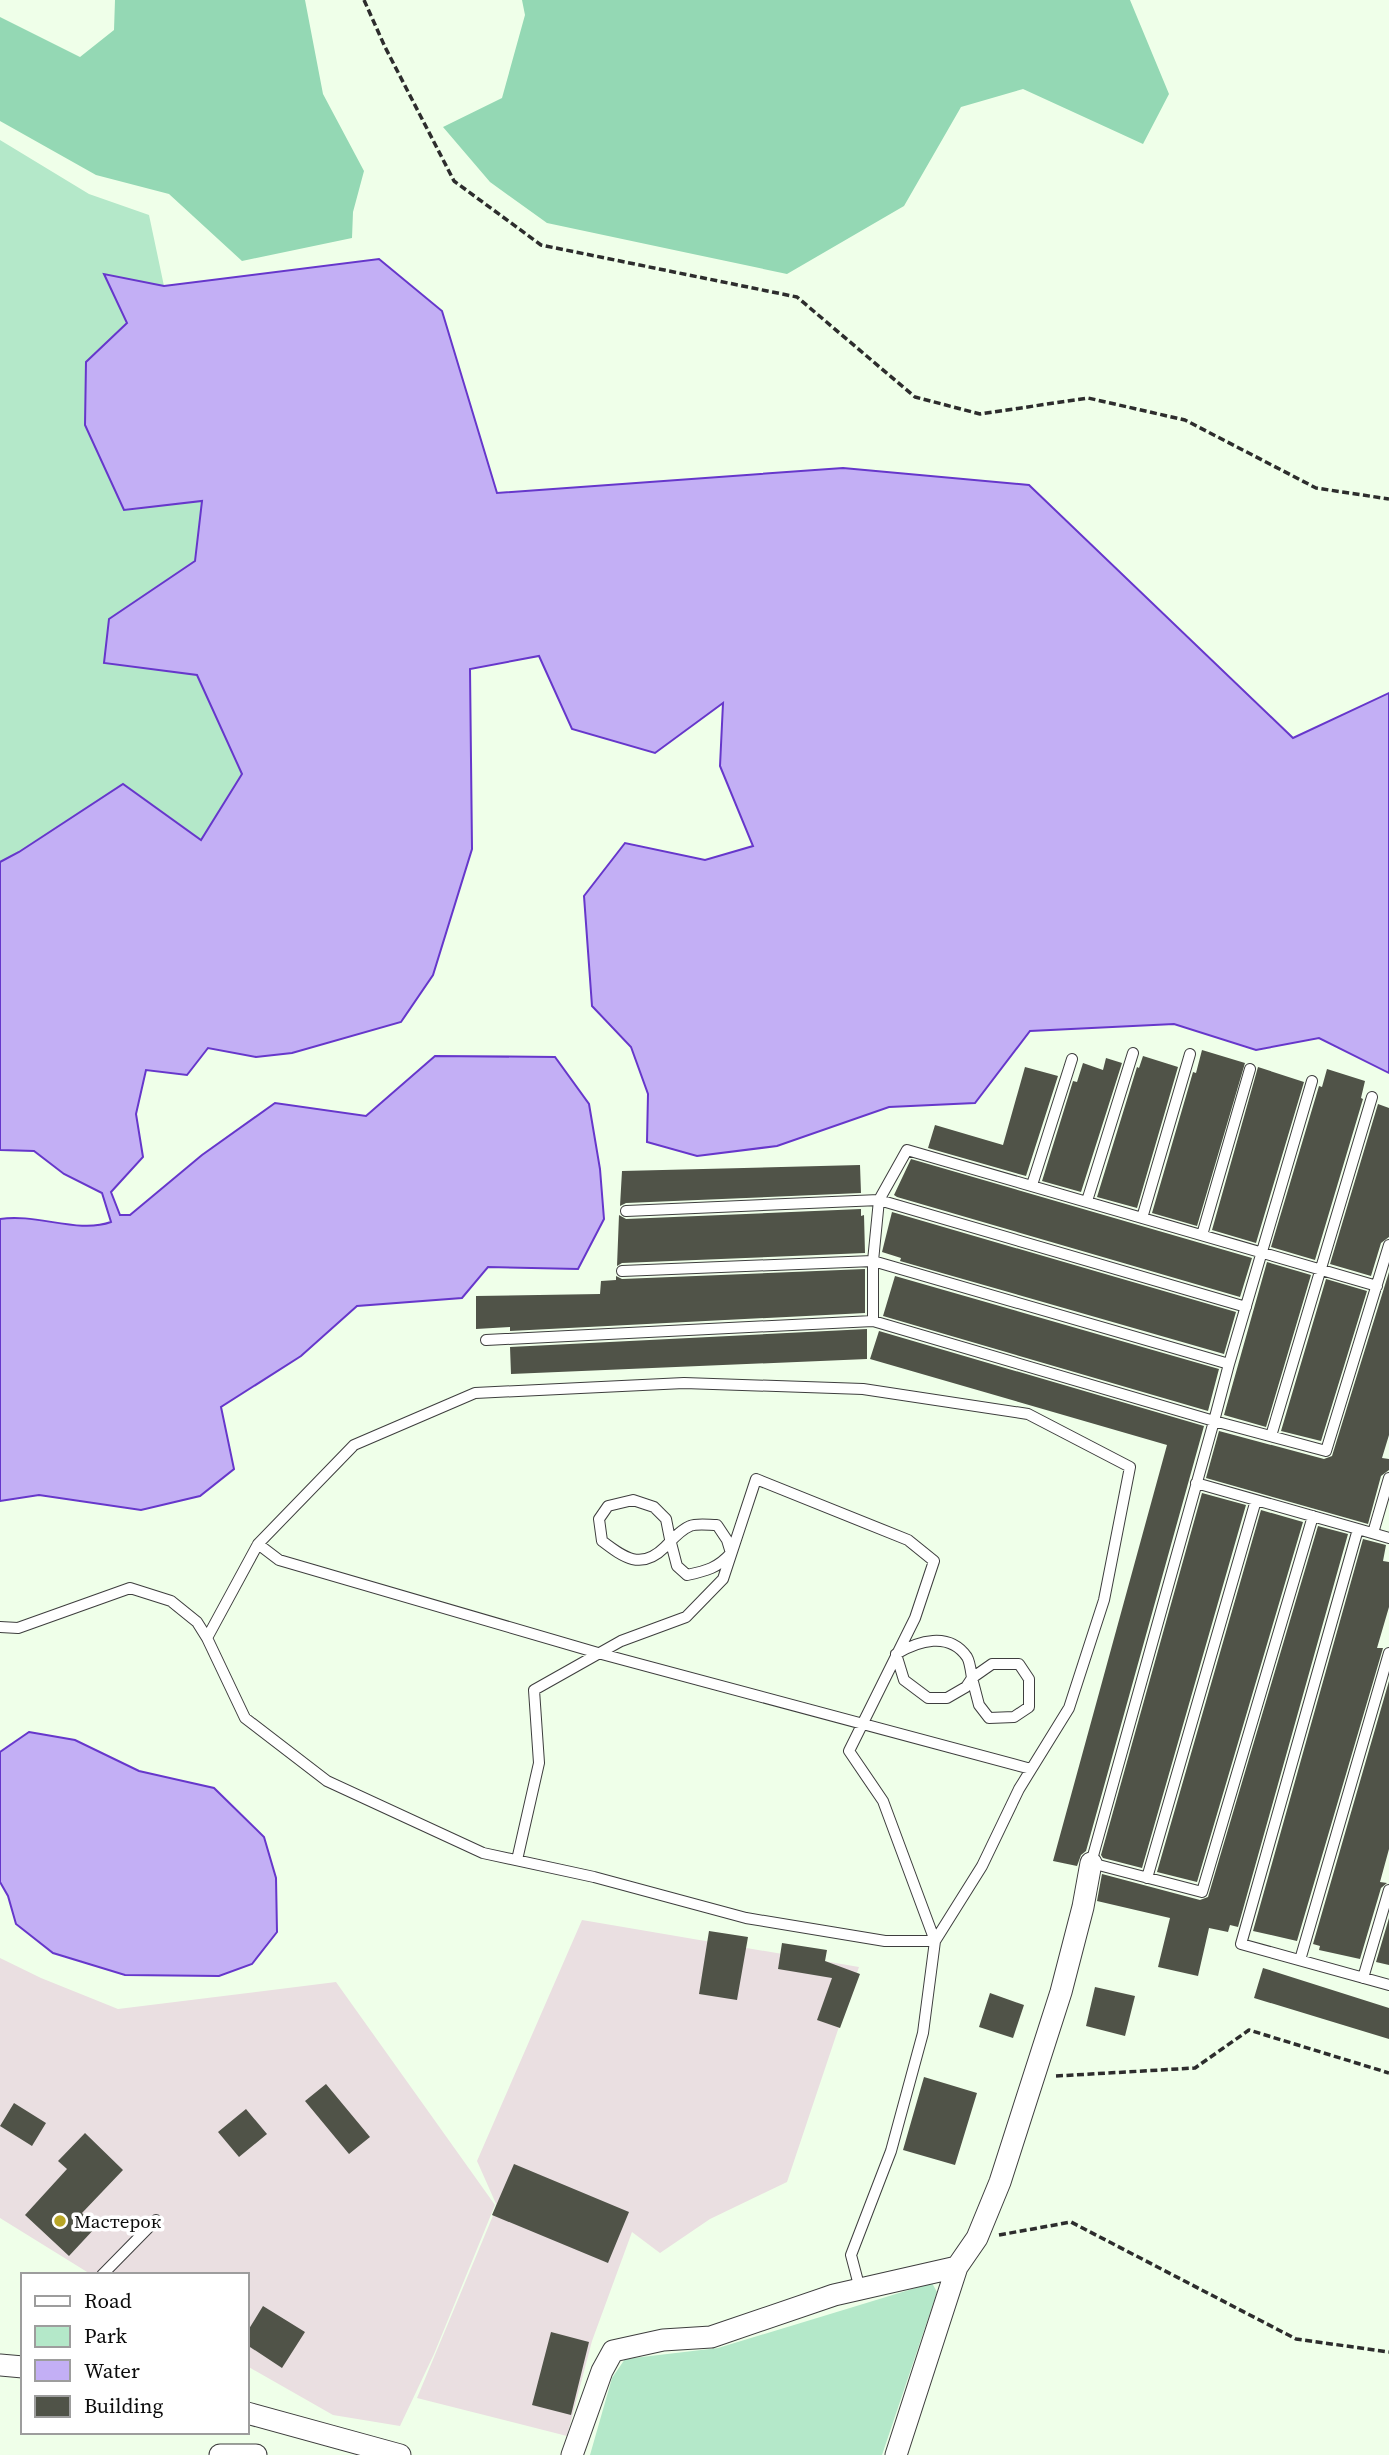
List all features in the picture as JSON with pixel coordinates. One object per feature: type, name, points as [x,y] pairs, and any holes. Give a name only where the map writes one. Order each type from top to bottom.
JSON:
[{"type":"street","points":[[895,2455],[957,2267],[976,2238],[1000,2182],[1035,2077],[1061,1992],[1083,1907],[1091,1863]]},
{"type":"street","points":[[572,2455],[602,2371],[613,2350],[663,2340],[711,2337],[834,2295],[957,2267]]},
{"type":"street","points":[[248,2413],[400,2455]]},
{"type":"street","points":[[334,2455],[355,2442]]},
{"type":"street","points":[[220,2455],[256,2455]]},
{"type":"lane","points":[[1087,1201],[1133,1053]]},
{"type":"lane","points":[[1142,1217],[1190,1054]]},
{"type":"lane","points":[[1032,1185],[1072,1059]]},
{"type":"lane","points":[[1202,1236],[1251,1069]]},
{"type":"lane","points":[[1312,1081],[1229,1364],[1091,1863],[1202,1892],[1314,1516]]},
{"type":"lane","points":[[1271,1436],[1373,1097]]},
{"type":"lane","points":[[873,1321],[873,1261],[879,1200],[907,1150],[1377,1286]]},
{"type":"lane","points":[[626,1211],[879,1200],[1246,1307]]},
{"type":"lane","points":[[486,1340],[873,1321],[1213,1421],[1326,1451],[1389,1245]]},
{"type":"lane","points":[[622,1271],[873,1261],[1229,1364]]},
{"type":"lane","points":[[207,1638],[258,1544],[354,1445],[475,1393],[684,1383],[849,1388],[1028,1414],[1130,1467],[1104,1600],[1069,1708],[1019,1788],[982,1866],[935,1941],[923,2033],[891,2151],[851,2255],[860,2289]]},
{"type":"lane","points":[[1373,1534],[1389,1478]]},
{"type":"lane","points":[[517,1860],[539,1763],[534,1690],[621,1640],[686,1617],[723,1579],[756,1479],[845,1517],[908,1540],[934,1561],[915,1618],[849,1751],[883,1801],[935,1941]]},
{"type":"lane","points":[[1196,1483],[1389,1538]]},
{"type":"lane","points":[[731,1553],[722,1563],[710,1570],[687,1575],[677,1566],[670,1539],[666,1519],[654,1507],[633,1500],[608,1506],[599,1519],[603,1541],[626,1559],[645,1559],[664,1548],[670,1539],[691,1525],[717,1525],[727,1540],[731,1553]]},
{"type":"lane","points":[[1147,1878],[1256,1500]]},
{"type":"lane","points":[[1358,1529],[1241,1944],[1389,1985]]},
{"type":"lane","points":[[258,1544],[279,1560],[598,1653],[1031,1769]]},
{"type":"lane","points":[[0,1627],[18,1628],[130,1588],[171,1601],[197,1622],[245,1718],[327,1781],[483,1853],[594,1877],[746,1918],[885,1941],[935,1941]]},
{"type":"lane","points":[[896,1654],[904,1680],[928,1698],[947,1698],[966,1687],[972,1678],[992,1664],[1019,1664],[1029,1679],[1029,1707],[1014,1717],[989,1718],[979,1705],[972,1678],[968,1658],[956,1646],[936,1639],[911,1645],[896,1654]]},
{"type":"lane","points":[[1300,1961],[1389,1653]]},
{"type":"lane","points":[[1363,1978],[1389,1890]]},
{"type":"lane","points":[[104,2273],[156,2220]]},
{"type":"path","points":[[364,0],[385,47],[454,181],[541,245],[797,297],[915,397],[980,414],[1088,398],[1185,420],[1316,488],[1389,499]]},
{"type":"path","points":[[1035,2077],[1195,2067],[1250,2030],[1389,2073]]},
{"type":"path","points":[[976,2238],[1071,2222],[1296,2339],[1389,2352]]},
{"type":"shaded area","points":[[582,1920],[859,1967],[787,2182],[710,2219],[660,2253],[632,2232],[592,2341],[567,2436],[417,2398],[497,2206],[477,2161]]},
{"type":"shaded area","points":[[0,1958],[118,2009],[336,1982],[495,2205],[434,2354],[400,2426],[333,2415],[248,2367],[248,2273],[89,2273],[0,2218]]},
{"type":"green space","points":[[115,0],[305,0],[323,94],[364,171],[353,212],[352,238],[242,261],[169,194],[96,175],[0,121],[0,17],[80,57],[114,30]]},
{"type":"green space","points":[[522,0],[1130,0],[1169,94],[1143,144],[1023,89],[961,107],[904,206],[787,274],[547,223],[490,182],[443,127],[502,98],[525,15]]},
{"type":"green space","points":[[0,140],[89,194],[149,215],[164,286],[105,274],[127,324],[86,362],[124,510],[202,500],[195,561],[109,619],[104,662],[197,675],[242,774],[201,840],[19,852],[0,862]]},
{"type":"green space","points":[[932,2283],[937,2292],[882,2455],[590,2455],[612,2378],[625,2359],[718,2348]]},
{"type":"water","points":[[379,259],[442,311],[497,493],[843,468],[1029,485],[1293,738],[1389,693],[1389,1073],[1319,1038],[1256,1050],[1174,1024],[1030,1031],[975,1103],[889,1107],[777,1146],[697,1156],[647,1142],[648,1094],[631,1047],[592,1006],[584,896],[625,843],[705,860],[753,846],[720,766],[723,703],[655,753],[572,729],[539,656],[470,669],[472,849],[433,975],[401,1022],[292,1053],[256,1057],[208,1048],[187,1075],[146,1070],[136,1114],[143,1157],[111,1192],[120,1215],[130,1215],[202,1155],[275,1103],[366,1116],[435,1056],[555,1057],[589,1104],[600,1169],[604,1219],[578,1269],[488,1267],[462,1298],[357,1306],[301,1356],[221,1407],[234,1469],[200,1496],[141,1510],[39,1495],[0,1501],[0,1219],[28,1219],[85,1226],[111,1222],[102,1193],[64,1174],[34,1151],[0,1150],[0,862],[123,784],[201,840],[242,774],[197,675],[104,663],[109,619],[195,561],[202,501],[124,510],[85,425],[86,362],[127,323],[104,274],[164,286]]},
{"type":"water","points":[[29,1732],[75,1740],[139,1771],[214,1788],[264,1837],[276,1878],[277,1932],[252,1964],[219,1976],[125,1975],[53,1953],[16,1924],[8,1896],[0,1882],[0,1752]]},
{"type":"building","points":[[1202,1050],[1245,1063],[1197,1226],[1152,1213],[1193,1072],[1196,1073]]},
{"type":"building","points":[[1143,1056],[1178,1067],[1137,1208],[1097,1197],[1137,1067],[1139,1068]]},
{"type":"building","points":[[1106,1058],[1122,1063],[1081,1192],[1042,1181],[1073,1081],[1077,1082],[1083,1063],[1103,1070]]},
{"type":"building","points":[[1025,1067],[1058,1076],[1026,1176],[928,1148],[935,1125],[1003,1145]]},
{"type":"building","points":[[1258,1067],[1304,1082],[1256,1243],[1212,1230]]},
{"type":"building","points":[[1327,1069],[1365,1081],[1363,1099],[1315,1260],[1271,1247],[1319,1086],[1322,1087]]},
{"type":"building","points":[[1378,1104],[1389,1108],[1389,1237],[1381,1243],[1371,1276],[1330,1264]]},
{"type":"building","points":[[911,1159],[1252,1258],[1240,1297],[897,1197],[894,1195]]},
{"type":"building","points":[[860,1165],[861,1193],[626,1203],[620,1206],[622,1171]]},
{"type":"building","points":[[861,1209],[861,1216],[864,1215],[865,1253],[622,1263],[617,1266],[619,1215],[626,1219]]},
{"type":"building","points":[[892,1212],[1236,1312],[1224,1354],[900,1261],[901,1258],[882,1252]]},
{"type":"building","points":[[1267,1262],[1311,1275],[1266,1427],[1224,1415]]},
{"type":"building","points":[[865,1269],[865,1313],[510,1331],[510,1327],[476,1329],[476,1296],[600,1294],[601,1281],[616,1280],[616,1276],[622,1279]]},
{"type":"building","points":[[1389,1272],[1389,1435],[1382,1458],[1389,1459],[1389,1470],[1381,1476],[1368,1524],[1206,1478],[1219,1431],[1324,1459],[1332,1456]]},
{"type":"building","points":[[895,1276],[1219,1369],[1208,1411],[883,1316]]},
{"type":"building","points":[[1326,1279],[1367,1291],[1321,1441],[1281,1431]]},
{"type":"building","points":[[867,1329],[867,1359],[511,1374],[510,1347]]},
{"type":"building","points":[[879,1331],[1204,1426],[1086,1851],[1081,1855],[1077,1866],[1053,1861],[1167,1445],[870,1359]]},
{"type":"building","points":[[1202,1493],[1246,1505],[1142,1868],[1103,1858],[1101,1855]]},
{"type":"building","points":[[1261,1510],[1303,1522],[1197,1882],[1157,1872]]},
{"type":"building","points":[[1318,1526],[1348,1534],[1238,1927],[1230,1925],[1228,1932],[1209,1928],[1198,1976],[1158,1967],[1170,1918],[1097,1901],[1102,1874],[1200,1900],[1208,1897]]},
{"type":"building","points":[[1363,1539],[1386,1545],[1383,1561],[1389,1562],[1389,1607],[1377,1648],[1383,1648],[1297,1941],[1253,1931]]},
{"type":"building","points":[[1389,1681],[1389,1849],[1380,1882],[1387,1883],[1381,1888],[1360,1959],[1319,1950],[1320,1946],[1313,1944]]},
{"type":"building","points":[[1389,1918],[1389,1965],[1376,1962]]},
{"type":"building","points":[[709,1931],[748,1937],[737,2000],[699,1994]]},
{"type":"building","points":[[782,1943],[827,1950],[825,1961],[860,1974],[840,2028],[817,2020],[832,1978],[778,1969]]},
{"type":"building","points":[[1263,1968],[1389,2008],[1389,2039],[1254,1998]]},
{"type":"building","points":[[1095,1987],[1135,1996],[1125,2036],[1086,2026]]},
{"type":"building","points":[[990,1993],[1024,2005],[1013,2038],[979,2027]]},
{"type":"building","points":[[924,2077],[977,2093],[955,2165],[903,2150]]},
{"type":"building","points":[[326,2084],[370,2137],[349,2154],[305,2101]]},
{"type":"building","points":[[14,2103],[46,2123],[32,2146],[0,2126]]},
{"type":"building","points":[[246,2109],[267,2134],[239,2157],[218,2132]]},
{"type":"building","points":[[85,2133],[123,2170],[82,2213],[96,2227],[69,2256],[25,2215],[67,2169],[58,2161]]},
{"type":"building","points":[[514,2164],[629,2212],[608,2263],[492,2215]]},
{"type":"building","points":[[263,2306],[305,2332],[282,2368],[248,2346],[248,2330]]},
{"type":"building","points":[[551,2332],[589,2342],[571,2415],[532,2405]]},
{"type":"place","name":"Мастерок","points":[[60,2221]]}]
